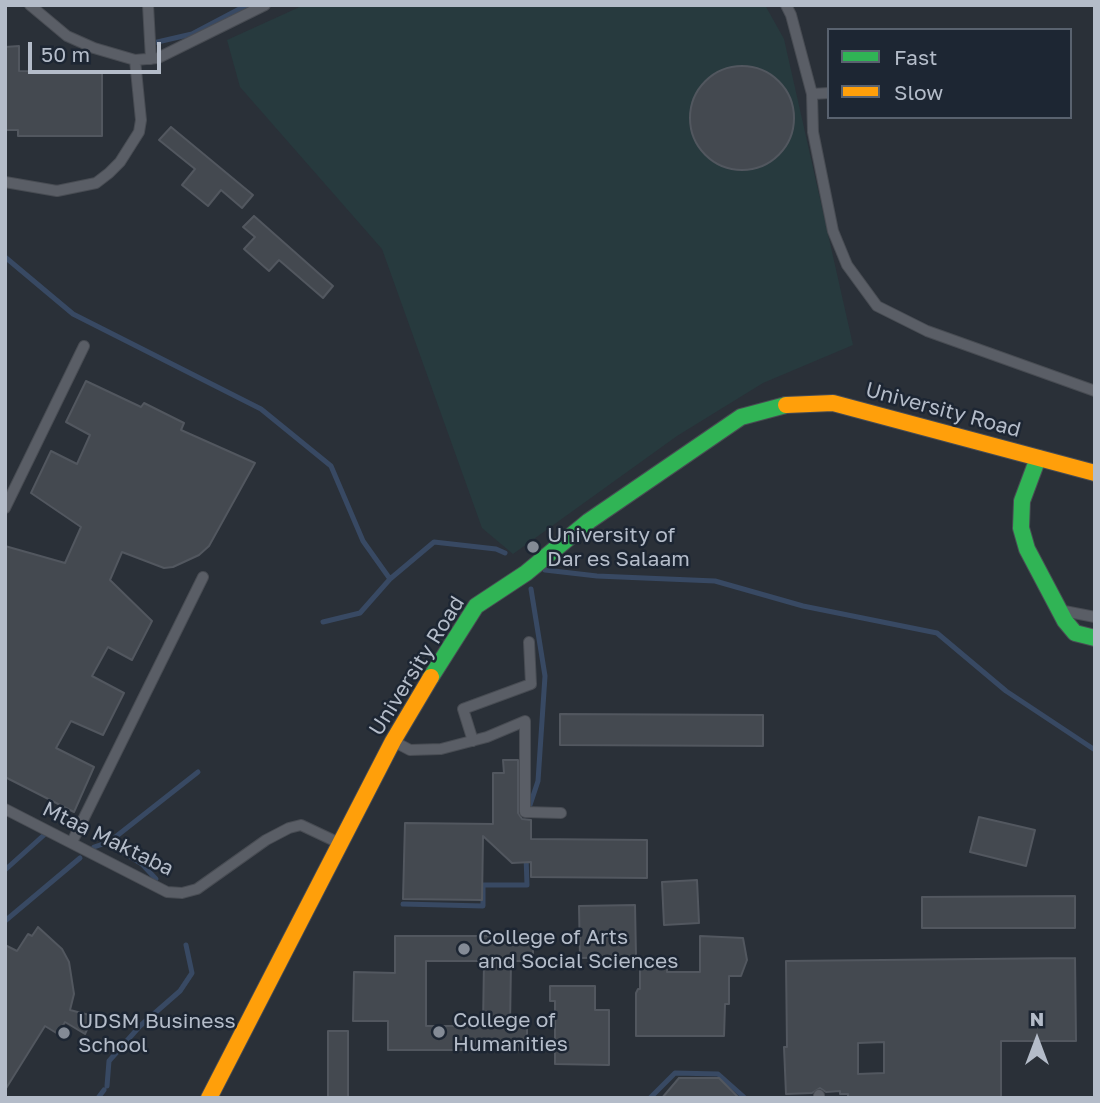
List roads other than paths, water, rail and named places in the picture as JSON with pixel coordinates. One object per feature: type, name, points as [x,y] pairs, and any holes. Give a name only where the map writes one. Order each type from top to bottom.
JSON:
[{"type":"street","name":"University Road","points":[[209,1098],[393,741],[439,662],[476,606],[526,573],[589,521],[644,482],[741,417],[788,405],[832,402],[1095,473]]},
{"type":"street","points":[[1038,457],[1022,501],[1021,528],[1032,560],[1075,633],[1095,638]]},
{"type":"lane","points":[[30,5],[67,36],[94,48],[135,60],[158,58],[265,5]]},
{"type":"lane","points":[[148,5],[151,59]]},
{"type":"lane","points":[[791,8],[812,94],[813,132],[833,231],[847,265],[877,306],[928,331],[1095,391]]},
{"type":"lane","points":[[5,182],[57,191],[96,183],[109,173],[120,162],[139,132],[141,120],[135,60]]},
{"type":"lane","points":[[812,94],[827,93]]},
{"type":"lane","points":[[5,508],[84,346]]},
{"type":"lane","points":[[72,842],[203,577]]},
{"type":"lane","points":[[1060,610],[1095,617]]},
{"type":"lane","points":[[473,741],[463,709],[531,684],[529,642]]},
{"type":"lane","points":[[393,741],[410,750],[441,750],[487,737],[525,721],[525,812],[561,813]]},
{"type":"lane","name":"Mtaa Maktaba","points":[[5,809],[159,888],[182,893],[197,889],[266,840],[289,828],[302,825],[341,844]]},
{"type":"waterway","points":[[153,43],[192,34],[247,5]]},
{"type":"waterway","points":[[5,257],[73,314],[261,409],[331,466],[363,541],[390,579]]},
{"type":"waterway","points":[[323,622],[360,613],[390,579],[434,542],[496,549],[505,553]]},
{"type":"waterway","points":[[545,570],[597,576],[715,581],[803,606],[937,633],[1006,691],[1095,750]]},
{"type":"waterway","points":[[530,805],[538,781],[545,676],[531,589]]},
{"type":"waterway","points":[[94,847],[109,842],[198,772]]},
{"type":"waterway","points":[[5,870],[44,835]]},
{"type":"waterway","points":[[100,838],[142,864],[156,879]]},
{"type":"waterway","points":[[403,904],[483,906],[483,885],[527,885],[526,856]]},
{"type":"waterway","points":[[5,921],[80,858]]},
{"type":"waterway","points":[[107,1086],[109,1061],[140,1026],[180,991],[192,973],[186,945]]},
{"type":"waterway","points":[[650,1098],[675,1073],[718,1074],[745,1098]]},
{"type":"waterway","points":[[98,1098],[104,1090]]},
{"type":"place","name":"University of Dar es Salaam","points":[[533,547]]},
{"type":"place","name":"College of Arts and Social Sciences","points":[[464,949]]},
{"type":"place","name":"College of Humanities","points":[[439,1032]]},
{"type":"place","name":"UDSM Business School","points":[[64,1033]]}]
